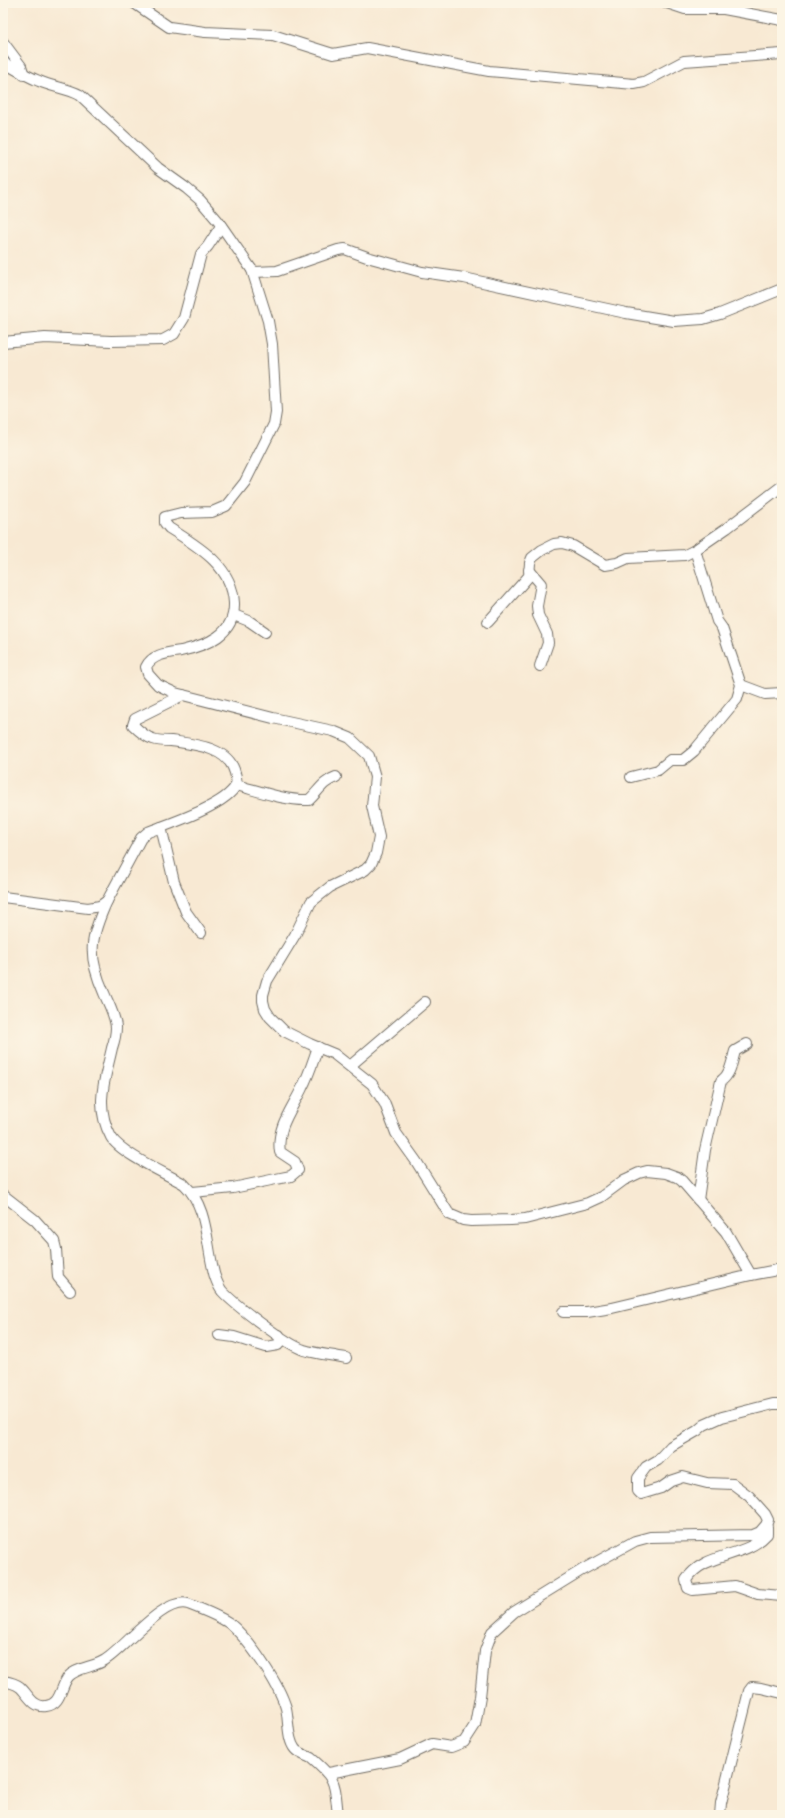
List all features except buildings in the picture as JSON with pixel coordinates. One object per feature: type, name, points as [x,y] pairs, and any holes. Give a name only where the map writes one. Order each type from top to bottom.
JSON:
[{"type":"street","points":[[134,3],[170,27],[205,32],[273,35],[333,54],[368,48],[489,70],[634,84],[644,82],[684,61],[782,54]]},
{"type":"street","points":[[667,3],[685,10],[724,10],[782,20]]},
{"type":"street","points":[[3,42],[21,66],[24,75]]},
{"type":"street","points":[[3,62],[24,75],[40,82],[71,90],[80,95],[158,168],[200,200],[221,226],[252,270],[268,321],[272,344],[276,412],[274,424],[245,482],[226,506],[212,512],[182,513],[164,517],[165,523],[169,528],[205,551],[220,567],[233,590],[234,615],[229,627],[220,636],[183,650],[163,654],[152,660],[146,667],[148,674],[158,685],[183,695],[340,733],[355,742],[369,756],[373,765],[375,777],[372,806],[379,838],[379,845],[372,860],[365,870],[330,887],[311,902],[295,935],[267,981],[263,995],[265,1009],[276,1024],[290,1034],[334,1054],[366,1078],[378,1091],[399,1138],[416,1161],[441,1203],[450,1214],[458,1218],[472,1221],[512,1220],[578,1206],[594,1200],[624,1180],[639,1173],[647,1171],[666,1173],[677,1177],[726,1232],[751,1275]]},
{"type":"street","points":[[6,339],[45,338],[111,341],[164,340],[174,334],[184,318],[201,254],[221,226]]},
{"type":"street","points":[[252,270],[259,273],[276,272],[338,250],[345,250],[422,272],[464,278],[626,313],[674,321],[703,319],[720,314],[782,289]]},
{"type":"street","points":[[488,622],[529,576],[532,558],[542,550],[554,544],[562,543],[573,546],[605,564],[617,563],[628,558],[685,554],[695,550],[727,528],[782,486]]},
{"type":"street","points":[[630,777],[658,770],[670,760],[683,760],[694,751],[737,699],[741,685],[722,628],[717,621],[695,550]]},
{"type":"street","points":[[529,570],[541,584],[537,606],[538,614],[547,634],[548,643],[540,666]]},
{"type":"street","points":[[234,615],[249,621],[265,632]]},
{"type":"street","points":[[741,685],[765,694],[782,693]]},
{"type":"street","points":[[183,695],[135,719],[133,725],[153,740],[193,744],[217,752],[234,766],[236,785],[217,803],[148,832],[141,838],[97,922],[92,943],[92,959],[104,993],[115,1017],[116,1029],[102,1088],[102,1112],[111,1137],[123,1149],[184,1184],[193,1192],[201,1207],[213,1271],[221,1290],[235,1303],[279,1335],[302,1349],[346,1358]]},
{"type":"street","points":[[236,785],[300,801],[309,800],[316,794],[320,786],[328,780],[336,777]]},
{"type":"street","points":[[161,827],[166,851],[186,912],[201,933]]},
{"type":"street","points":[[3,897],[88,908],[100,906],[107,901]]},
{"type":"street","points":[[350,1066],[425,1002]]},
{"type":"street","points":[[698,1200],[704,1150],[721,1081],[726,1078],[729,1072],[736,1050],[747,1044]]},
{"type":"street","points":[[193,1192],[233,1188],[291,1176],[298,1170],[295,1162],[280,1152],[278,1142],[283,1124],[306,1080],[318,1047]]},
{"type":"street","points":[[3,1195],[35,1220],[54,1241],[58,1277],[70,1291]]},
{"type":"street","points":[[563,1312],[587,1312],[612,1308],[782,1268]]},
{"type":"street","points":[[219,1334],[234,1337],[266,1348],[278,1345],[280,1341],[279,1335]]},
{"type":"street","points":[[782,1404],[773,1404],[722,1417],[704,1425],[697,1431],[671,1446],[658,1460],[646,1467],[638,1478],[636,1485],[638,1491],[642,1494],[661,1488],[672,1481],[683,1477],[707,1483],[734,1484],[749,1496],[765,1514],[768,1520],[766,1525],[766,1534],[760,1541],[751,1547],[718,1558],[694,1569],[686,1580],[688,1588],[693,1590],[735,1586],[758,1594],[782,1596]]},
{"type":"street","points":[[329,1773],[400,1759],[432,1744],[451,1747],[464,1742],[475,1725],[485,1652],[492,1632],[514,1612],[582,1570],[635,1542],[650,1537],[753,1535],[760,1532],[766,1525]]},
{"type":"street","points":[[3,1681],[20,1687],[29,1699],[38,1704],[45,1706],[52,1704],[58,1699],[70,1676],[105,1660],[130,1640],[135,1632],[157,1615],[181,1602],[188,1604],[229,1624],[255,1652],[280,1690],[286,1709],[292,1743],[296,1751],[307,1755],[329,1773],[334,1781],[338,1815]]},
{"type":"street","points":[[720,1815],[721,1803],[749,1691],[752,1687],[782,1693]]}]
